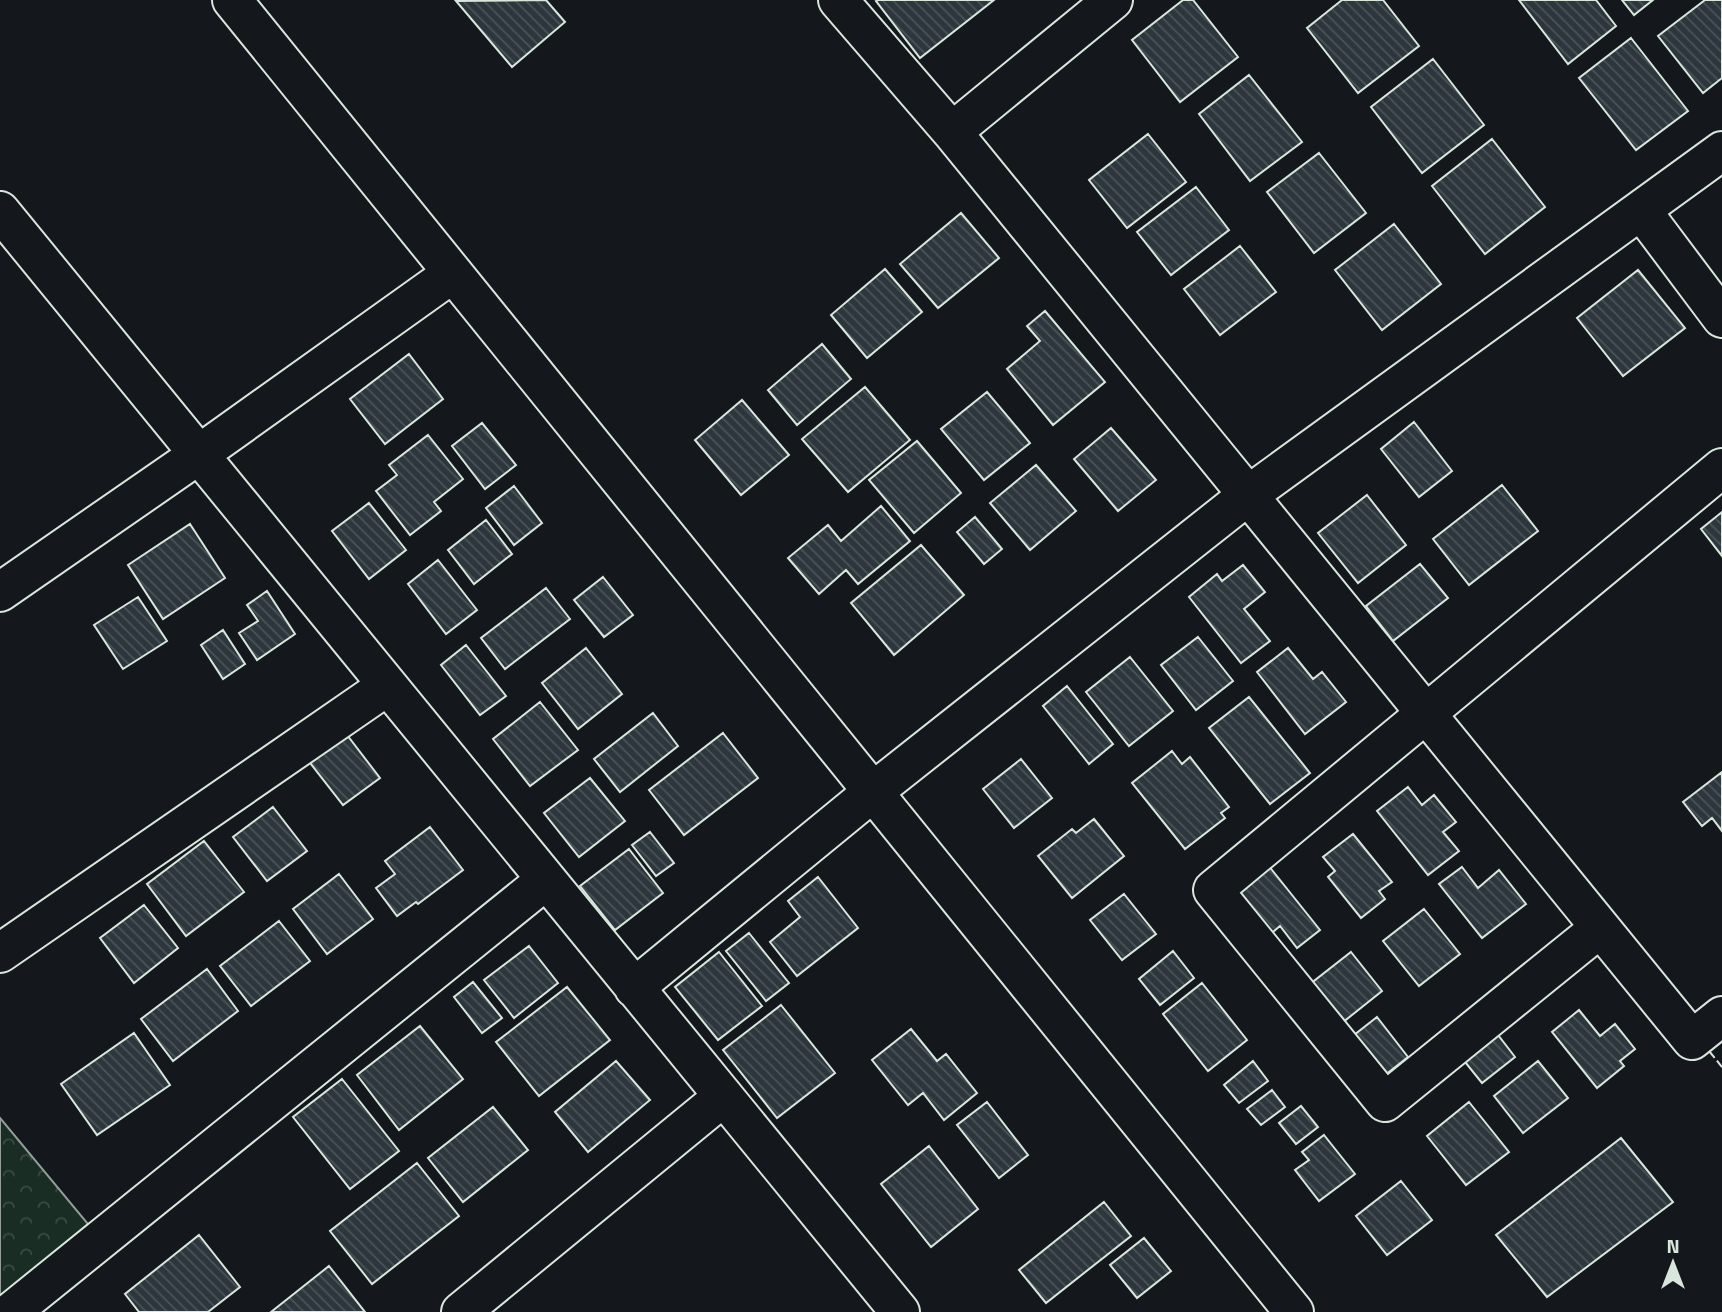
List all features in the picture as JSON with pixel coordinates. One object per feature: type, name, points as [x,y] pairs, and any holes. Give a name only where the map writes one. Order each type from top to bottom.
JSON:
[{"type":"street","points":[[232,0],[1294,1312]]},
{"type":"street","points":[[838,0],[952,132],[1692,1040],[1722,1016]]},
{"type":"street","points":[[952,132],[1113,0]]},
{"type":"street","points":[[634,988],[874,791],[1247,496],[1722,151]]},
{"type":"street","points":[[1641,209],[1722,318]]},
{"type":"street","points":[[3,219],[900,1312]]},
{"type":"street","points":[[0,592],[453,273]]},
{"type":"street","points":[[1600,928],[1385,1102],[1213,890],[1722,468]]},
{"type":"street","points":[[0,953],[387,687]]},
{"type":"street","points":[[11,1312],[546,880]]},
{"type":"street","points":[[461,1312],[723,1097]]},
{"type":"green space","points":[[0,1118],[88,1224],[0,1297]]},
{"type":"building","points":[[546,0],[565,22],[512,67],[456,1]]},
{"type":"building","points":[[994,0],[920,58],[876,1]]},
{"type":"building","points":[[1183,0],[1193,0],[1238,57],[1180,102],[1132,40]]},
{"type":"building","points":[[1342,0],[1383,0],[1419,46],[1358,93],[1307,28]]},
{"type":"building","points":[[1519,0],[1596,0],[1616,26],[1568,64]]},
{"type":"building","points":[[1622,0],[1653,0],[1634,15]]},
{"type":"building","points":[[1705,0],[1722,0],[1722,78],[1703,93],[1658,36]]},
{"type":"building","points":[[1631,38],[1688,111],[1636,150],[1579,78]]},
{"type":"building","points":[[1433,59],[1484,125],[1422,173],[1371,107]]},
{"type":"building","points":[[1249,75],[1302,142],[1250,181],[1199,114]]},
{"type":"building","points":[[1148,134],[1186,182],[1127,228],[1089,180]]},
{"type":"building","points":[[1492,139],[1545,207],[1485,254],[1432,186]]},
{"type":"building","points":[[1319,153],[1366,213],[1314,253],[1267,192]]},
{"type":"building","points":[[1196,187],[1229,230],[1171,275],[1137,232]]},
{"type":"building","points":[[961,213],[999,258],[938,308],[900,264]]},
{"type":"building","points":[[1394,224],[1441,284],[1382,330],[1335,270]]},
{"type":"building","points":[[1240,246],[1276,292],[1220,335],[1184,289]]},
{"type":"building","points":[[885,269],[922,312],[867,358],[831,315]]},
{"type":"building","points":[[1638,270],[1685,328],[1623,376],[1577,318]]},
{"type":"building","points":[[1045,311],[1105,382],[1053,425],[1007,369],[1040,341],[1027,326]]},
{"type":"building","points":[[822,344],[851,379],[797,425],[768,390]]},
{"type":"building","points":[[409,354],[443,399],[385,444],[350,399]]},
{"type":"building","points":[[865,387],[910,440],[848,492],[802,439]]},
{"type":"building","points":[[987,392],[1030,443],[984,480],[941,429]]},
{"type":"building","points":[[742,400],[789,455],[741,495],[695,440]]},
{"type":"building","points":[[1414,422],[1452,471],[1419,497],[1381,449]]},
{"type":"building","points":[[482,423],[516,465],[485,489],[452,446]]},
{"type":"building","points":[[1111,428],[1156,480],[1118,511],[1074,459]]},
{"type":"building","points":[[428,435],[463,479],[434,502],[441,511],[410,535],[376,491],[397,475],[389,465]]},
{"type":"building","points":[[917,441],[961,493],[914,533],[869,480]]},
{"type":"building","points":[[1036,465],[1076,511],[1030,550],[990,503]]},
{"type":"building","points":[[1502,485],[1538,531],[1469,585],[1433,539]]},
{"type":"building","points":[[514,486],[542,523],[514,545],[486,508]]},
{"type":"building","points":[[1367,495],[1406,545],[1358,583],[1318,533]]},
{"type":"building","points":[[369,503],[406,550],[369,579],[332,531]]},
{"type":"building","points":[[881,506],[910,541],[858,584],[846,570],[819,594],[788,558],[828,525],[841,541]]},
{"type":"building","points":[[1722,512],[1722,556],[1701,529]]},
{"type":"building","points":[[975,517],[1002,549],[984,564],[957,532]]},
{"type":"building","points":[[486,520],[512,554],[474,584],[448,550]]},
{"type":"building","points":[[190,524],[225,578],[163,619],[128,565]]},
{"type":"building","points":[[921,545],[964,595],[894,655],[851,603]]},
{"type":"building","points":[[438,560],[477,610],[446,634],[408,584]]},
{"type":"building","points":[[1420,564],[1448,598],[1393,641],[1366,606]]},
{"type":"building","points":[[1243,565],[1265,592],[1244,609],[1270,641],[1241,663],[1189,597],[1217,574],[1222,581]]},
{"type":"building","points":[[603,577],[633,615],[604,637],[574,600]]},
{"type":"building","points":[[546,588],[570,619],[505,669],[481,638]]},
{"type":"building","points":[[267,591],[295,634],[257,660],[239,633],[258,621],[247,605]]},
{"type":"building","points":[[138,597],[167,641],[123,669],[94,625]]},
{"type":"building","points":[[223,630],[245,664],[223,679],[201,645]]},
{"type":"building","points":[[1198,637],[1233,681],[1196,710],[1161,665]]},
{"type":"building","points":[[466,645],[506,696],[480,715],[441,665]]},
{"type":"building","points":[[586,648],[622,694],[578,729],[542,683]]},
{"type":"building","points":[[1288,648],[1313,679],[1322,672],[1346,702],[1305,734],[1257,672]]},
{"type":"building","points":[[1130,657],[1173,711],[1129,746],[1086,692]]},
{"type":"building","points":[[1067,686],[1113,744],[1089,764],[1043,706]]},
{"type":"building","points":[[1249,697],[1310,773],[1270,804],[1209,728]]},
{"type":"building","points":[[540,702],[578,750],[530,786],[493,739]]},
{"type":"building","points":[[653,713],[678,746],[620,792],[594,759]]},
{"type":"building","points":[[344,731],[380,778],[343,805],[307,759]]},
{"type":"building","points":[[723,733],[758,778],[684,835],[649,790]]},
{"type":"building","points":[[1172,751],[1182,764],[1190,757],[1229,807],[1221,813],[1225,818],[1185,849],[1132,783]]},
{"type":"building","points":[[1021,759],[1052,798],[1014,828],[983,789]]},
{"type":"building","points":[[1722,772],[1722,831],[1712,818],[1702,826],[1683,802]]},
{"type":"building","points":[[590,778],[625,821],[579,857],[544,813]]},
{"type":"building","points":[[1408,787],[1422,805],[1434,795],[1456,822],[1443,832],[1459,851],[1428,875],[1377,811]]},
{"type":"building","points":[[273,807],[307,851],[267,881],[233,837]]},
{"type":"building","points":[[1094,819],[1124,856],[1072,898],[1038,856],[1072,829],[1076,833]]},
{"type":"building","points":[[430,827],[463,870],[418,904],[416,902],[397,916],[376,888],[395,874],[385,861]]},
{"type":"building","points":[[650,832],[674,863],[656,876],[632,845]]},
{"type":"building","points":[[1353,834],[1392,882],[1379,891],[1385,899],[1361,918],[1328,877],[1335,871],[1323,857]]},
{"type":"building","points":[[204,841],[244,892],[186,936],[147,884]]},
{"type":"building","points":[[629,849],[663,893],[615,930],[580,886]]},
{"type":"building","points":[[1268,865],[1320,930],[1297,948],[1280,926],[1267,937],[1233,893]]},
{"type":"building","points":[[1462,867],[1478,888],[1499,870],[1526,904],[1482,938],[1439,884]]},
{"type":"building","points":[[339,874],[373,919],[327,954],[293,909]]},
{"type":"building","points":[[818,877],[858,928],[797,976],[770,942],[800,917],[788,901]]},
{"type":"building","points":[[1124,894],[1156,934],[1122,960],[1090,920]]},
{"type":"building","points":[[144,905],[178,948],[134,983],[100,938]]},
{"type":"building","points":[[1424,909],[1460,954],[1419,986],[1383,941]]},
{"type":"building","points":[[279,921],[310,961],[251,1006],[220,966]]},
{"type":"building","points":[[749,933],[789,983],[766,1001],[726,951]]},
{"type":"building","points":[[529,946],[558,983],[514,1018],[484,980]]},
{"type":"building","points":[[1173,951],[1194,978],[1160,1005],[1139,979]]},
{"type":"building","points":[[719,952],[762,1006],[718,1040],[675,987]]},
{"type":"building","points":[[1351,952],[1382,991],[1337,1027],[1305,988]]},
{"type":"building","points":[[207,969],[238,1011],[173,1061],[141,1019]]},
{"type":"building","points":[[473,982],[502,1018],[482,1033],[454,997]]},
{"type":"building","points":[[1202,983],[1247,1040],[1208,1071],[1163,1014]]},
{"type":"building","points":[[567,987],[610,1040],[539,1096],[496,1042]]},
{"type":"building","points":[[781,1005],[835,1073],[777,1118],[723,1050]]},
{"type":"building","points":[[1579,1010],[1600,1036],[1615,1024],[1635,1049],[1620,1061],[1624,1066],[1597,1088],[1552,1032]]},
{"type":"building","points":[[1377,1017],[1408,1057],[1380,1079],[1349,1039]]},
{"type":"building","points":[[420,1026],[463,1079],[399,1130],[357,1075]]},
{"type":"building","points":[[911,1029],[937,1061],[946,1054],[977,1093],[944,1120],[923,1093],[908,1105],[872,1060]]},
{"type":"building","points":[[1495,1031],[1515,1057],[1482,1083],[1461,1057]]},
{"type":"building","points":[[134,1033],[170,1085],[97,1135],[61,1084]]},
{"type":"building","points":[[616,1061],[650,1100],[588,1152],[555,1112]]},
{"type":"building","points":[[1253,1061],[1268,1081],[1239,1103],[1224,1085]]},
{"type":"building","points":[[1538,1061],[1568,1098],[1523,1133],[1494,1096]]},
{"type":"building","points":[[342,1079],[399,1151],[350,1189],[293,1117]]},
{"type":"building","points":[[1272,1090],[1285,1107],[1261,1125],[1247,1109]]},
{"type":"building","points":[[987,1102],[1028,1155],[999,1178],[957,1125]]},
{"type":"building","points":[[1469,1102],[1509,1152],[1466,1185],[1427,1136]]},
{"type":"building","points":[[1301,1106],[1318,1127],[1296,1144],[1279,1123]]},
{"type":"building","points":[[493,1107],[528,1150],[463,1202],[428,1158]]},
{"type":"building","points":[[1324,1135],[1355,1174],[1319,1201],[1295,1170],[1309,1160],[1302,1152]]},
{"type":"building","points":[[1621,1138],[1673,1202],[1547,1297],[1496,1235]]},
{"type":"building","points":[[929,1146],[978,1209],[931,1247],[881,1184]]},
{"type":"building","points":[[417,1163],[459,1216],[372,1284],[330,1231]]},
{"type":"building","points":[[1401,1181],[1432,1220],[1387,1255],[1356,1216]]},
{"type":"building","points":[[1104,1202],[1131,1236],[1046,1303],[1019,1270]]},
{"type":"building","points":[[199,1235],[240,1287],[208,1312],[139,1312],[125,1294]]},
{"type":"building","points":[[1144,1238],[1171,1271],[1137,1298],[1110,1265]]},
{"type":"building","points":[[329,1266],[365,1312],[271,1312]]},
{"type":"fence","points":[[1709,1051],[1722,1067]]}]
